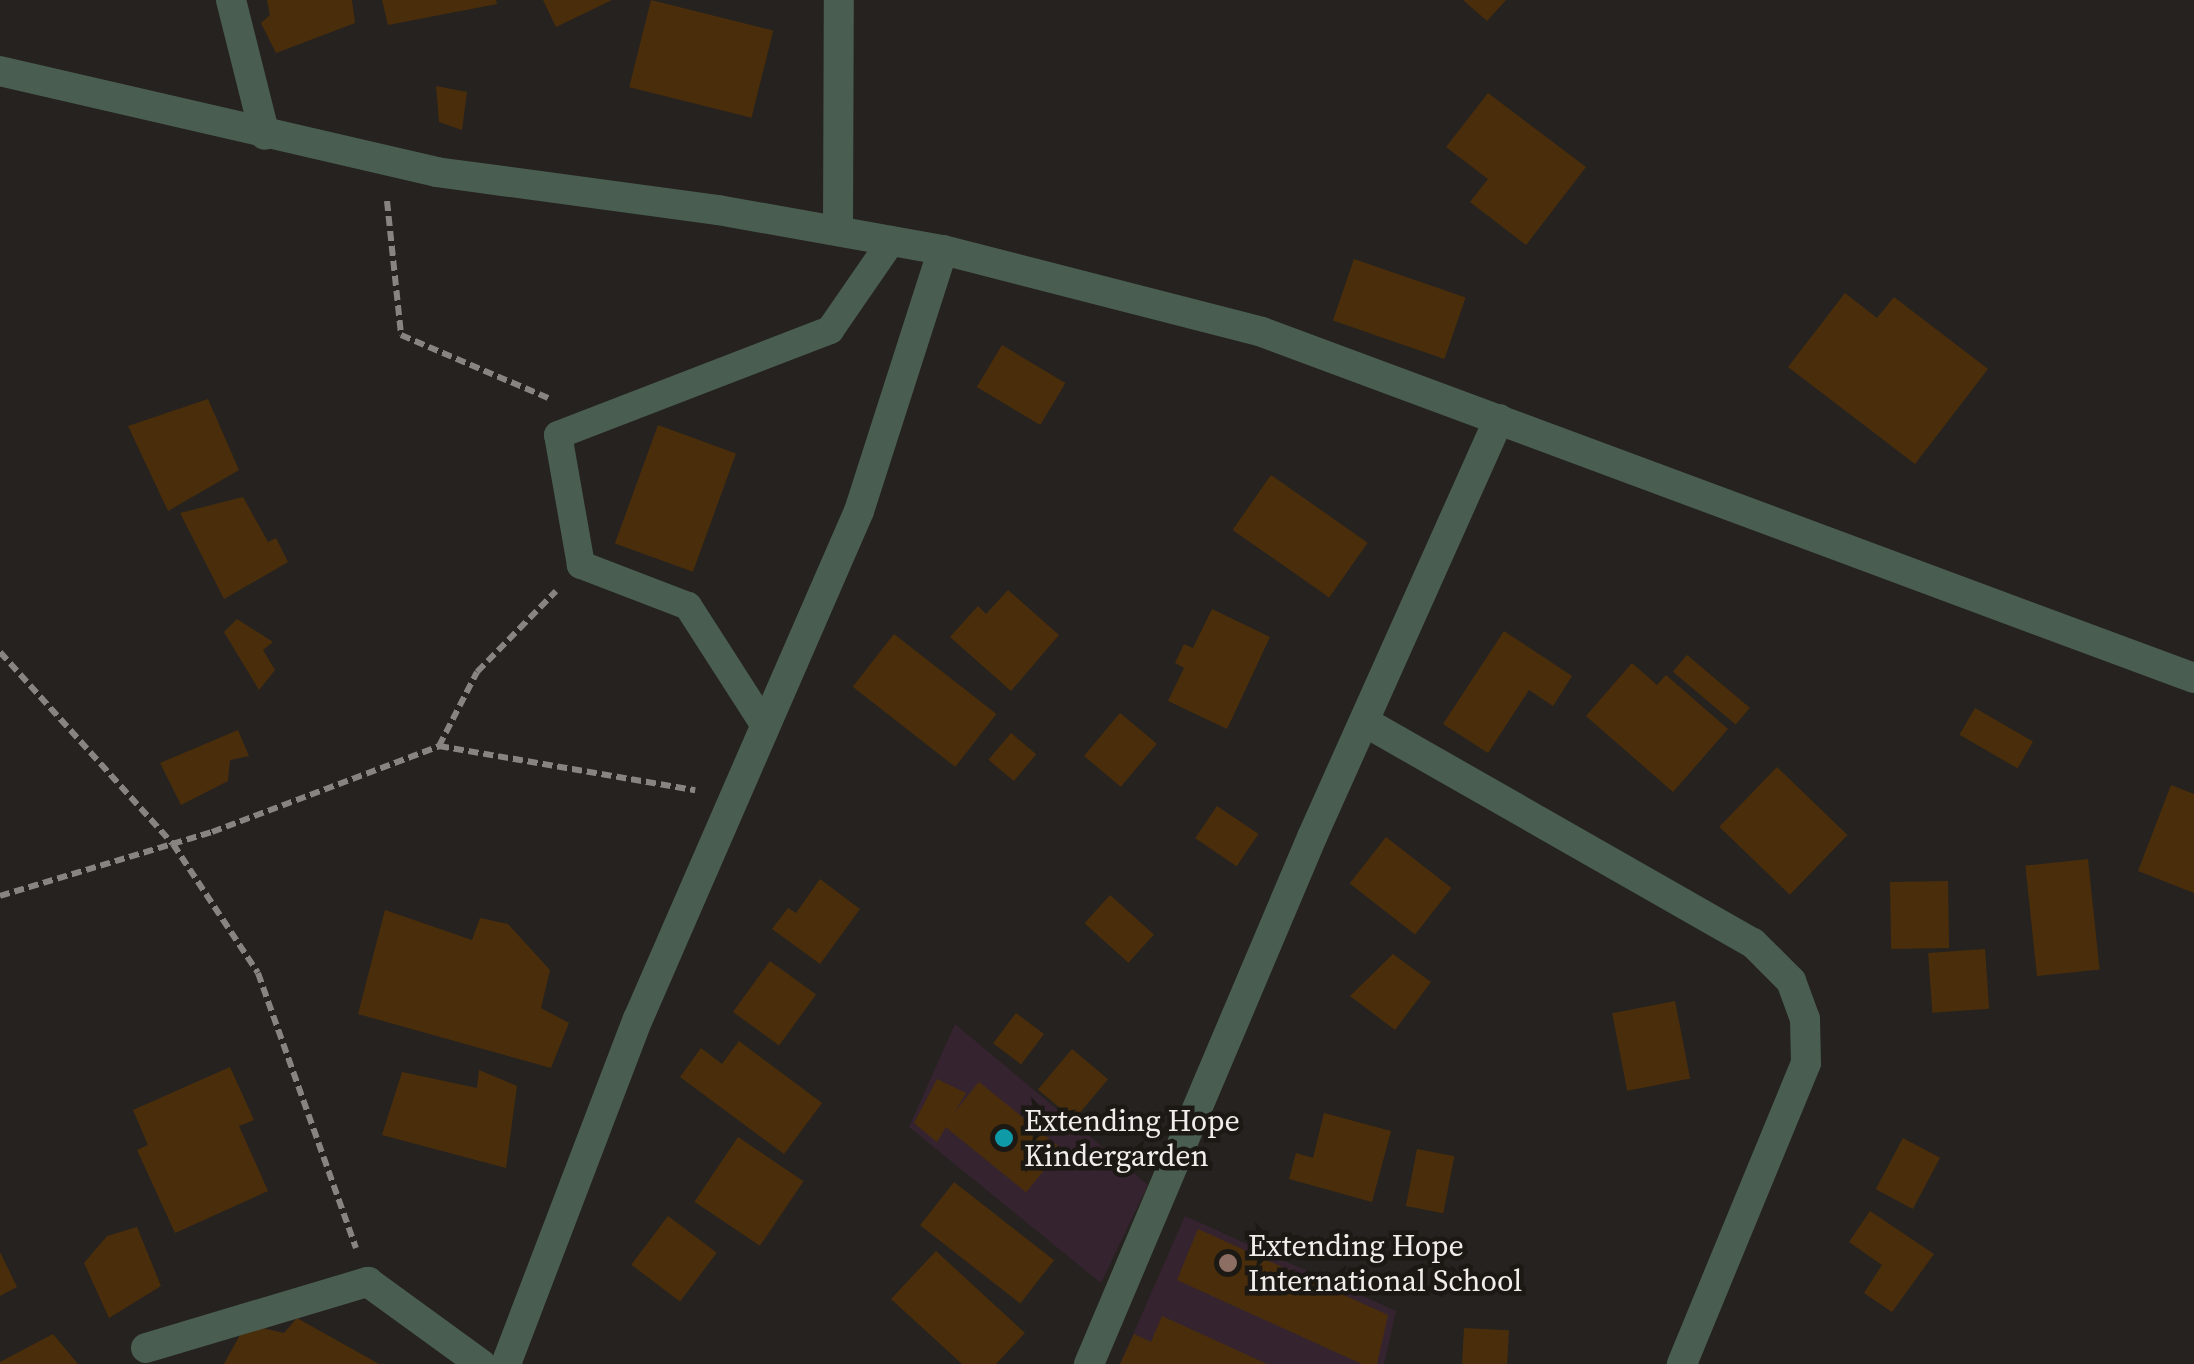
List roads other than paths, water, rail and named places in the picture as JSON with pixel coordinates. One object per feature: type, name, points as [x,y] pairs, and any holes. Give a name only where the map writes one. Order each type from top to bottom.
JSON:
[{"type":"street","points":[[231,0],[265,135]]},
{"type":"street","points":[[838,231],[839,0]]},
{"type":"street","points":[[0,71],[383,160],[943,250],[1262,332],[2194,678]]},
{"type":"street","points":[[506,1364],[638,1019],[859,510],[943,250]]},
{"type":"street","points":[[1089,1364],[1499,420]]},
{"type":"street","points":[[1365,722],[1753,943],[1791,981],[1805,1019],[1806,1064],[1682,1364]]},
{"type":"street","points":[[146,1348],[368,1282],[481,1364]]},
{"type":"lane","points":[[765,726],[688,606],[581,565],[558,435],[830,330],[892,240]]},
{"type":"place","name":"Extending Hope Kindergarden","points":[[1004,1138]]},
{"type":"place","name":"Extending Hope International School","points":[[1228,1263]]}]
